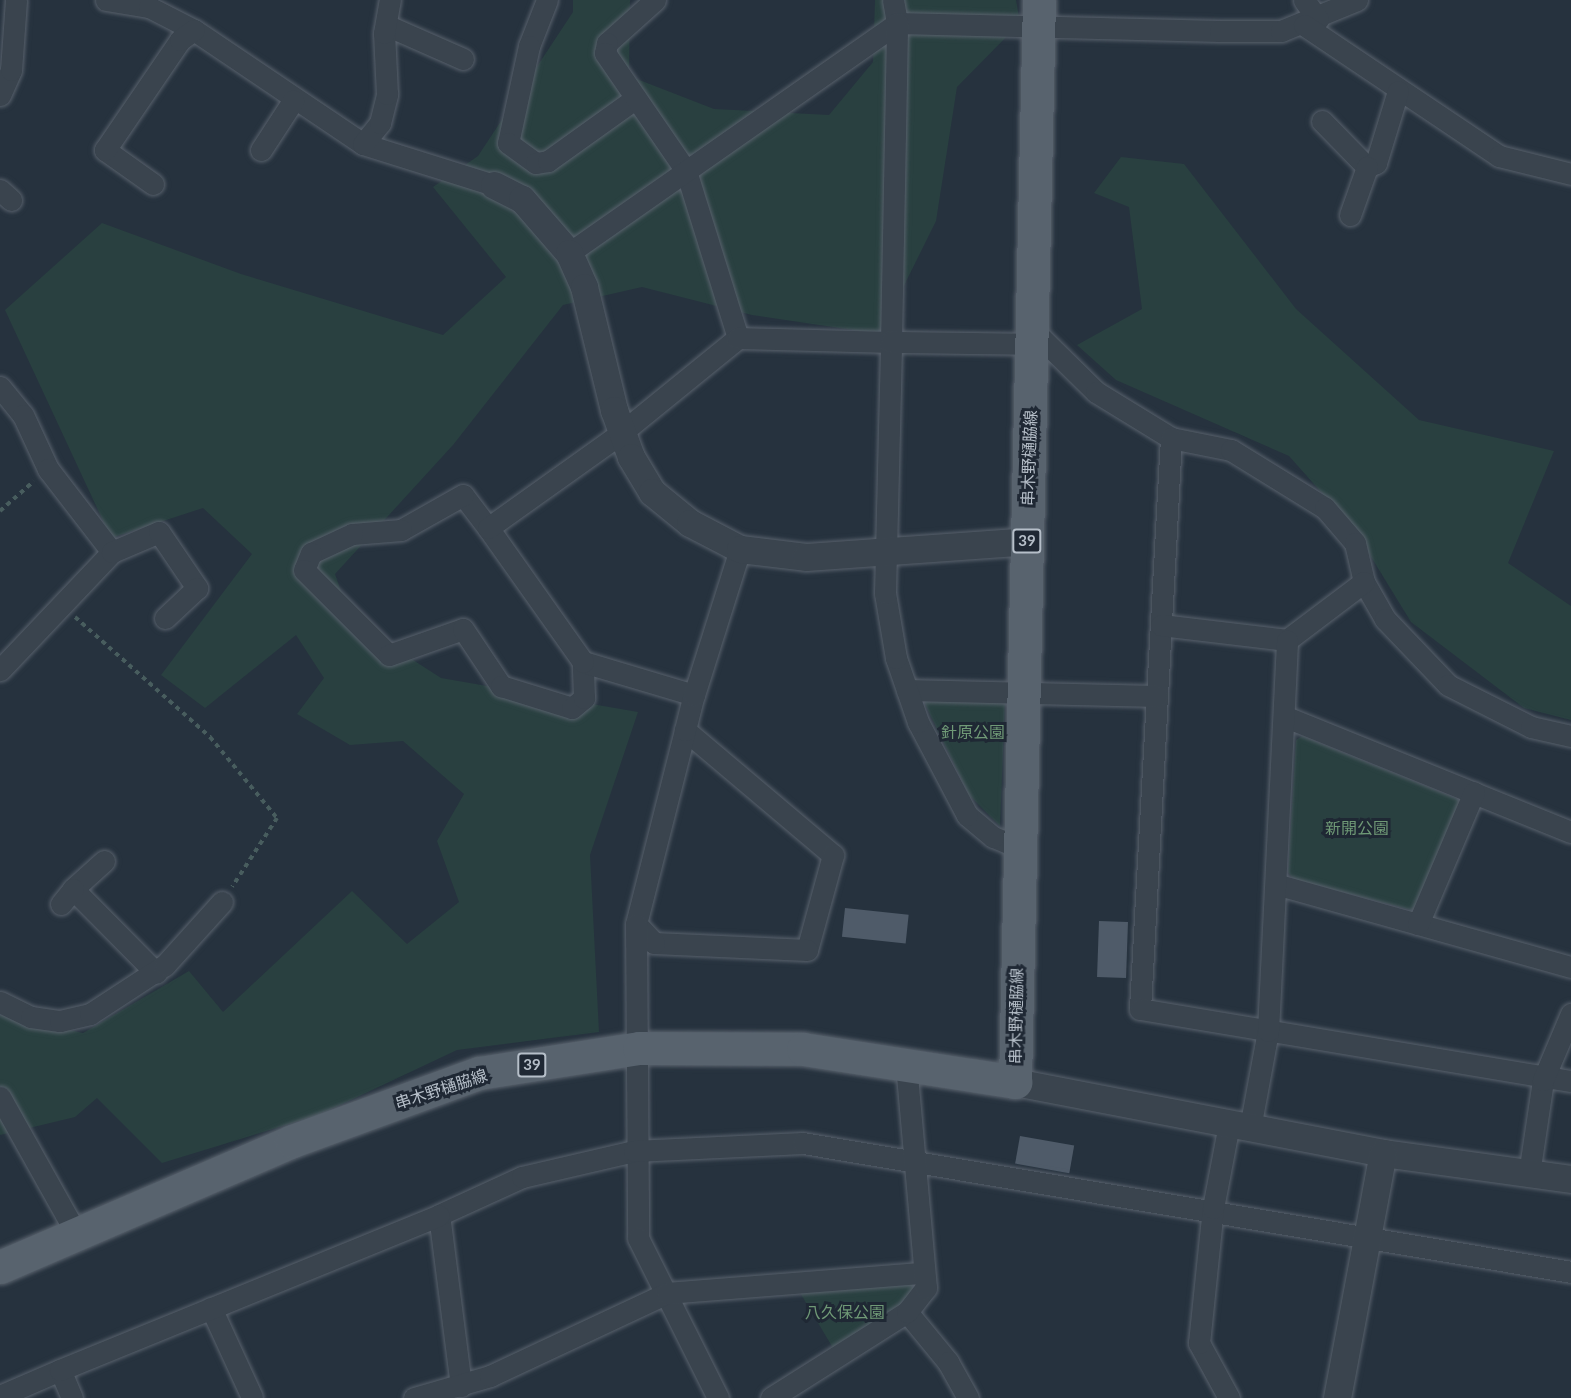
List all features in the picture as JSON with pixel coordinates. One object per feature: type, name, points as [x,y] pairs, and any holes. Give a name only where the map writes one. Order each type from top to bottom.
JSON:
[{"type":"main road","name":"串木野樋脇線","points":[[0,1267],[292,1141],[479,1073],[639,1048],[803,1049],[1015,1082],[1018,847],[1041,13]]},
{"type":"street","points":[[0,95],[10,70],[16,0]]},
{"type":"street","points":[[106,0],[150,4],[194,30],[293,101],[363,144],[494,185],[522,199],[569,253],[584,286],[621,433],[652,492],[690,523],[740,549],[807,557],[887,553],[1027,541]]},
{"type":"street","points":[[363,144],[380,123],[387,94],[386,25],[390,0]]},
{"type":"street","points":[[547,0],[529,46],[508,143],[536,163],[548,161],[636,98]]},
{"type":"street","points":[[655,0],[607,43],[605,53],[686,171],[738,338]]},
{"type":"street","points":[[893,0],[897,23],[887,553],[889,621],[907,690],[968,815],[993,837],[1018,847]]},
{"type":"street","points":[[1304,0],[1311,22],[1398,91],[1499,156],[1571,174]]},
{"type":"street","points":[[569,253],[897,23],[1041,13],[1281,31],[1311,22],[1357,0]]},
{"type":"street","points":[[386,25],[463,59]]},
{"type":"street","points":[[153,184],[105,150],[180,40],[194,30]]},
{"type":"street","points":[[1367,166],[1376,163],[1398,91]]},
{"type":"street","points":[[261,150],[293,101]]},
{"type":"street","points":[[1322,121],[1367,166]]},
{"type":"street","points":[[1350,215],[1367,166]]},
{"type":"street","points":[[488,528],[621,433],[738,338],[891,342],[1033,337],[1096,392],[1171,438],[1231,450],[1325,508],[1355,543],[1364,582],[1384,619],[1448,685],[1532,727],[1571,736]]},
{"type":"street","points":[[0,387],[23,415],[48,469],[112,552]]},
{"type":"street","points":[[1171,438],[1140,1009],[1543,1080],[1571,1081]]},
{"type":"street","points":[[463,495],[488,528],[583,662],[584,698],[572,708],[501,687],[463,629],[389,655],[304,570],[311,553],[352,534],[401,530],[463,495]]},
{"type":"street","points":[[0,670],[112,552],[159,532],[196,588],[165,618]]},
{"type":"street","points":[[718,1398],[638,1238],[634,1151],[639,1048],[636,924],[694,695],[740,549]]},
{"type":"street","points":[[1161,625],[1287,640],[1364,582]]},
{"type":"street","points":[[1229,1398],[1199,1343],[1213,1208],[1269,1031],[1279,885],[1287,640]]},
{"type":"street","points":[[583,662],[694,695]]},
{"type":"street","points":[[907,690],[1157,696]]},
{"type":"street","points":[[1286,717],[1571,832]]},
{"type":"street","points":[[636,924],[654,943],[807,950],[833,855],[685,730]]},
{"type":"street","points":[[1418,924],[1474,792]]},
{"type":"street","points":[[104,861],[67,897],[156,973]]},
{"type":"street","points":[[1279,885],[1571,967]]},
{"type":"street","points":[[0,1002],[31,1017],[60,1021],[108,1005],[156,973],[222,902]]},
{"type":"street","points":[[1530,1174],[1543,1080],[1571,1014]]},
{"type":"street","points":[[771,1398],[907,1312],[926,1288],[922,1273],[906,1064]]},
{"type":"street","points":[[1015,1082],[1383,1153],[1571,1179]]},
{"type":"street","points":[[0,1097],[77,1235]]},
{"type":"street","points":[[0,1396],[439,1215],[522,1177],[634,1151],[803,1143],[1213,1208],[1571,1272]]},
{"type":"street","points":[[1337,1398],[1383,1153]]},
{"type":"street","points":[[439,1215],[455,1392]]},
{"type":"street","points":[[414,1398],[455,1392],[667,1293],[922,1273]]},
{"type":"street","points":[[211,1308],[257,1398]]},
{"type":"street","points":[[907,1312],[948,1362],[968,1398]]},
{"type":"street","points":[[60,1370],[72,1398]]},
{"type":"path","points":[[0,511],[48,469]]},
{"type":"path","points":[[62,605],[210,736],[277,818],[222,902]]},
{"type":"green space","points":[[573,0],[630,0],[629,76],[714,109],[829,115],[873,62],[875,0],[1016,0],[1020,23],[957,87],[936,221],[880,334],[752,315],[642,287],[563,305],[453,445],[335,574],[351,620],[441,678],[638,712],[590,855],[599,1032],[457,1050],[319,1115],[162,1163],[97,1098],[75,1117],[0,1135],[0,1015],[83,1033],[189,971],[223,1012],[352,891],[407,944],[459,902],[437,841],[464,794],[403,741],[350,745],[297,714],[324,678],[296,635],[205,708],[161,675],[252,554],[203,508],[111,538],[5,310],[102,223],[241,274],[443,335],[506,277],[433,187],[478,156],[573,12]]},
{"type":"green space","points":[[1121,157],[1184,164],[1296,309],[1419,420],[1554,451],[1508,563],[1571,606],[1571,720],[1524,708],[1411,622],[1354,529],[1289,456],[1116,380],[1077,345],[1142,309],[1129,207],[1094,193]]},
{"type":"green space","name":"針原公園","points":[[923,700],[1005,703],[1000,826],[969,795]]},
{"type":"green space","name":"新開公園","points":[[1302,736],[1460,800],[1415,911],[1293,879],[1288,872],[1296,740]]},
{"type":"green space","name":"八久保公園","points":[[911,1278],[914,1291],[876,1328],[833,1348],[799,1291]]},
{"type":"building","points":[[845,908],[909,915],[906,944],[842,937]]},
{"type":"building","points":[[1099,921],[1128,922],[1126,978],[1097,977]]},
{"type":"building","points":[[1020,1136],[1074,1146],[1069,1173],[1015,1164]]}]
